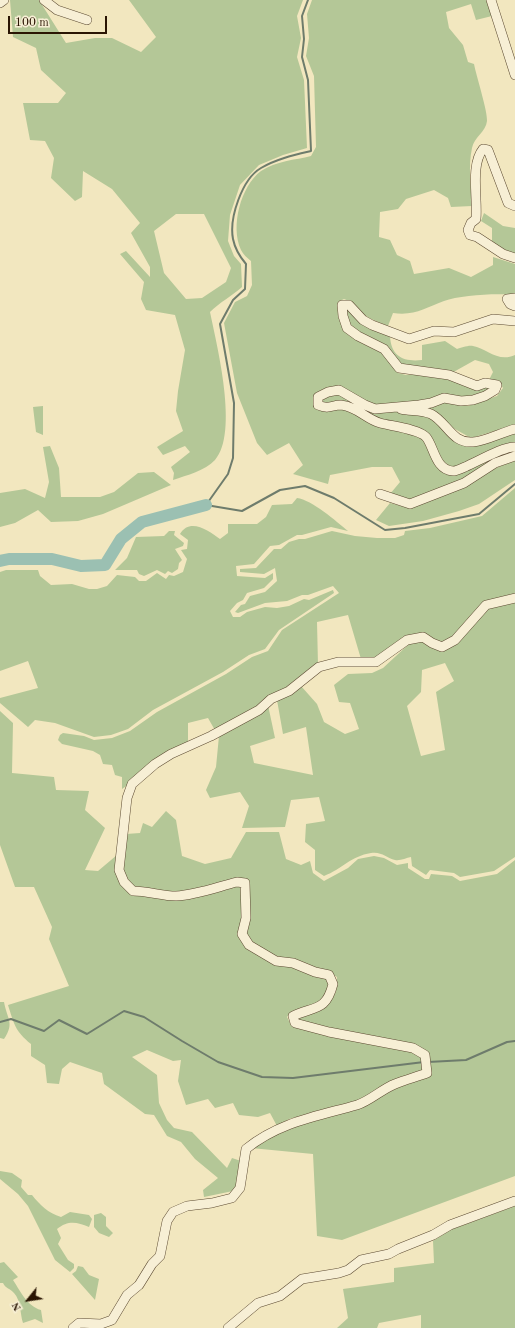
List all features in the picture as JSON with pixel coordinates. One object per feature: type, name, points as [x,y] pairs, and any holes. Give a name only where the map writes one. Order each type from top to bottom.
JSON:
[{"type":"street","points":[[0,4],[4,0]]},
{"type":"street","points":[[44,0],[57,10],[87,20]]},
{"type":"street","points":[[491,0],[515,75]]},
{"type":"street","points":[[515,206],[508,203],[488,150],[482,149],[478,154],[475,181],[476,220],[471,223],[468,230],[470,235],[477,237],[490,247],[515,258]]},
{"type":"street","points":[[515,298],[507,299],[510,304],[515,306]]},
{"type":"street","points":[[515,321],[493,319],[454,332],[434,331],[409,339],[372,325],[363,320],[349,305],[342,305],[343,316],[347,328],[358,336],[384,349],[399,368],[449,375],[477,386],[485,383],[497,385],[495,390],[473,400],[461,401],[444,398],[431,403],[419,405],[392,406],[376,409],[365,406],[339,390],[328,392],[318,397],[318,405],[326,409],[341,405],[358,410],[377,422],[416,431],[426,437],[433,454],[444,467],[454,471],[483,460],[499,450],[510,446],[515,447]]},
{"type":"street","points":[[392,406],[413,412],[429,413],[438,418],[448,432],[458,439],[473,442],[515,429]]},
{"type":"street","points":[[380,494],[410,504],[464,482],[495,463],[515,456]]},
{"type":"street","points":[[73,1328],[79,1323],[102,1324],[112,1320],[127,1295],[139,1285],[152,1264],[160,1256],[167,1221],[173,1212],[187,1206],[212,1203],[232,1198],[240,1188],[246,1149],[255,1142],[290,1123],[358,1104],[395,1084],[427,1073],[425,1055],[413,1048],[329,1032],[295,1023],[293,1016],[304,1011],[316,1010],[326,1001],[331,993],[333,984],[328,975],[315,972],[292,963],[276,961],[249,945],[242,934],[246,918],[245,883],[237,882],[187,895],[174,896],[147,891],[133,891],[124,882],[119,870],[127,798],[132,784],[156,764],[171,754],[238,723],[259,710],[271,699],[289,691],[319,667],[338,662],[376,662],[406,640],[423,637],[442,647],[455,640],[486,605],[515,598]]},
{"type":"street","points":[[228,1328],[258,1303],[280,1296],[302,1279],[339,1273],[348,1270],[361,1260],[389,1254],[433,1235],[450,1225],[465,1221],[515,1202]]},
{"type":"green space","points":[[10,0],[39,0],[66,43],[95,38],[112,38],[141,52],[156,37],[129,0],[303,0],[297,16],[301,38],[297,57],[304,80],[307,148],[283,155],[259,165],[240,185],[230,215],[228,241],[234,256],[241,264],[242,287],[210,312],[224,389],[226,410],[225,430],[222,447],[215,460],[211,464],[196,472],[173,480],[174,473],[171,467],[190,452],[185,446],[163,455],[157,447],[183,431],[176,411],[185,350],[175,315],[146,310],[141,299],[144,282],[120,254],[126,251],[150,277],[150,267],[131,233],[140,223],[112,189],[83,171],[82,197],[75,201],[51,178],[54,158],[45,141],[30,140],[23,103],[58,103],[66,93],[41,70],[36,48],[13,37]],"holes":[[[176,214],[204,214],[231,268],[226,282],[202,298],[186,299],[164,273],[154,231]]]},
{"type":"green space","points":[[312,0],[488,0],[492,16],[476,20],[471,4],[446,12],[449,28],[463,45],[468,62],[474,64],[487,116],[485,128],[473,144],[472,148],[470,177],[472,206],[451,207],[448,198],[434,190],[406,199],[398,209],[380,212],[379,237],[390,240],[397,255],[410,261],[414,274],[449,268],[471,277],[493,265],[493,257],[515,264],[515,295],[489,294],[459,297],[414,312],[401,314],[393,313],[388,326],[368,317],[352,303],[344,299],[338,302],[338,313],[340,322],[345,328],[351,333],[382,350],[398,373],[406,375],[427,374],[494,387],[484,394],[429,401],[374,405],[366,403],[340,386],[315,406],[342,408],[413,433],[423,439],[452,473],[508,452],[515,453],[460,481],[409,501],[390,494],[400,482],[392,467],[372,467],[330,475],[328,484],[293,474],[303,465],[289,443],[267,455],[257,443],[237,393],[224,323],[235,302],[247,296],[252,285],[251,261],[241,250],[238,240],[237,218],[239,207],[248,186],[261,171],[279,163],[311,156],[316,147],[314,76],[306,56],[309,38],[307,14]]},
{"type":"green space","points":[[484,213],[503,226],[515,228],[515,255],[500,249],[492,241],[492,228],[481,221]]},
{"type":"green space","points":[[347,308],[364,326],[390,336],[393,349],[400,357],[404,359],[422,360],[422,345],[445,341],[457,349],[473,346],[498,356],[509,357],[515,355],[515,425],[471,438],[417,408],[445,400],[468,406],[497,396],[503,388],[500,383],[489,380],[493,372],[489,364],[475,360],[450,374],[400,367],[349,327],[344,317]]},
{"type":"green space","points":[[337,393],[392,410],[427,414],[455,440],[515,432],[515,445],[452,468],[442,460],[426,432],[325,404],[321,399]]},
{"type":"green space","points":[[43,406],[43,435],[36,432],[33,407]]},
{"type":"green space","points":[[50,446],[59,468],[61,497],[100,497],[114,492],[138,473],[154,472],[171,485],[103,514],[78,521],[51,522],[38,510],[15,523],[0,527],[0,493],[25,489],[45,498],[49,482],[43,447]]},
{"type":"green space","points":[[515,460],[515,480],[479,504],[423,521],[389,526],[376,520],[390,503],[405,507]]},
{"type":"green space","points":[[515,488],[515,595],[483,602],[452,639],[442,644],[422,634],[373,660],[361,659],[348,615],[317,622],[318,665],[288,687],[216,732],[208,718],[188,723],[188,742],[122,789],[122,777],[115,775],[112,765],[103,764],[100,755],[93,751],[62,744],[58,740],[60,735],[63,733],[84,736],[94,740],[112,738],[130,731],[157,712],[226,674],[252,657],[268,651],[282,630],[339,593],[333,586],[287,601],[265,603],[238,613],[235,612],[241,605],[245,604],[250,596],[265,592],[277,581],[275,568],[264,574],[240,572],[240,569],[256,568],[274,549],[281,549],[289,542],[332,531],[355,536],[395,538],[404,535],[405,531],[430,528],[482,516]]},
{"type":"green space","points":[[297,498],[317,507],[348,531],[331,527],[297,535],[279,545],[270,546],[254,564],[236,566],[237,576],[265,578],[273,573],[273,579],[264,588],[247,593],[243,600],[237,603],[230,611],[233,617],[240,617],[247,612],[265,607],[277,608],[289,606],[304,599],[309,600],[333,590],[334,593],[279,630],[265,649],[249,655],[223,672],[153,710],[128,729],[111,735],[94,737],[55,723],[35,720],[28,727],[0,703],[0,698],[38,688],[28,661],[0,671],[0,572],[6,570],[38,570],[40,576],[51,585],[72,584],[89,589],[97,589],[107,586],[117,575],[135,577],[139,581],[146,581],[157,573],[166,579],[169,575],[174,576],[183,572],[187,559],[181,550],[187,549],[188,540],[180,534],[184,529],[189,526],[200,527],[211,532],[220,539],[228,533],[228,524],[257,524],[266,517],[272,505],[292,504]]},
{"type":"green space","points":[[169,531],[175,531],[174,535],[184,543],[183,546],[175,549],[182,560],[179,563],[178,569],[172,573],[168,571],[165,574],[157,570],[144,576],[139,574],[137,570],[115,570],[127,558],[136,537],[164,536]]},
{"type":"green space","points":[[515,600],[515,857],[494,871],[460,877],[454,873],[430,870],[426,875],[412,866],[411,857],[397,860],[381,854],[371,853],[358,857],[324,876],[315,870],[315,850],[305,842],[306,824],[325,821],[319,797],[291,800],[285,827],[242,828],[249,806],[240,792],[210,798],[206,790],[216,767],[219,736],[239,726],[268,705],[275,738],[250,746],[254,763],[313,775],[306,727],[283,734],[277,700],[301,686],[317,704],[324,722],[345,734],[359,729],[350,703],[339,702],[334,685],[348,674],[372,673],[383,668],[409,644],[422,641],[443,649],[484,610]],"holes":[[[445,663],[454,681],[436,692],[445,750],[421,756],[407,706],[421,692],[422,670]]]},
{"type":"green space","points":[[0,711],[13,723],[12,773],[54,777],[56,790],[89,791],[85,810],[105,828],[85,870],[98,871],[117,855],[123,883],[176,899],[235,884],[243,886],[248,946],[327,977],[331,985],[324,1000],[292,1011],[287,1017],[291,1025],[328,1035],[412,1050],[423,1057],[422,1070],[357,1101],[289,1119],[277,1126],[270,1113],[258,1117],[239,1115],[233,1103],[215,1108],[208,1099],[186,1105],[178,1081],[181,1060],[173,1061],[147,1050],[132,1057],[157,1075],[159,1103],[167,1120],[174,1128],[192,1132],[227,1168],[232,1158],[241,1161],[237,1184],[233,1191],[204,1197],[203,1190],[218,1178],[195,1159],[181,1142],[167,1136],[154,1115],[145,1114],[104,1084],[102,1073],[70,1062],[62,1069],[59,1084],[47,1083],[45,1065],[31,1056],[31,1044],[18,1031],[8,1005],[69,986],[49,939],[52,927],[34,887],[15,887],[0,845]]},
{"type":"green space","points":[[166,811],[176,820],[182,856],[205,864],[231,858],[246,832],[279,832],[286,859],[301,865],[310,861],[313,873],[324,881],[348,868],[358,859],[374,856],[384,858],[397,865],[408,863],[408,868],[425,879],[429,879],[431,874],[452,876],[460,881],[497,874],[515,860],[515,1176],[342,1240],[317,1236],[313,1154],[251,1148],[274,1135],[429,1075],[428,1052],[298,1020],[297,1017],[328,1004],[336,992],[337,977],[326,971],[277,956],[265,951],[255,944],[246,934],[250,916],[249,881],[234,879],[175,894],[136,888],[125,876],[122,867],[126,834],[140,833],[143,823],[152,827]]},
{"type":"green space","points":[[0,1002],[4,1002],[10,1025],[4,1039],[0,1038]]},
{"type":"green space","points":[[0,1171],[12,1173],[22,1180],[21,1187],[28,1195],[32,1195],[48,1211],[61,1217],[70,1212],[89,1215],[92,1219],[89,1227],[69,1223],[57,1229],[61,1238],[58,1244],[68,1260],[74,1264],[74,1268],[70,1272],[55,1260],[28,1206],[18,1194],[0,1179]]},
{"type":"green space","points":[[515,1206],[515,1328],[421,1328],[421,1315],[379,1323],[377,1328],[337,1328],[348,1318],[343,1289],[394,1282],[394,1268],[434,1263],[433,1241],[450,1230]]},
{"type":"green space","points":[[101,1213],[106,1217],[106,1226],[113,1233],[109,1237],[99,1233],[94,1227],[94,1215]]},
{"type":"green space","points":[[4,1262],[18,1277],[13,1280],[28,1302],[41,1310],[43,1323],[35,1319],[23,1323],[16,1296],[13,1291],[3,1283],[0,1283],[0,1263]]},
{"type":"green space","points":[[78,1266],[83,1267],[89,1275],[99,1279],[95,1300],[72,1274],[76,1271]]},
{"type":"waterway","points":[[308,0],[302,16],[304,39],[302,57],[308,80],[311,151],[279,160],[261,168],[254,173],[243,190],[235,210],[232,230],[233,239],[238,253],[246,264],[245,289],[233,300],[220,324],[234,403],[233,458],[228,474],[206,505],[242,511],[280,490],[305,486],[334,498],[385,530],[405,528],[479,514],[515,484]]},
{"type":"waterway","points":[[0,561],[9,559],[52,559],[81,566],[105,565],[121,539],[142,522],[206,505]]},
{"type":"waterway","points":[[0,1022],[11,1019],[44,1031],[59,1020],[87,1034],[124,1011],[144,1017],[218,1062],[262,1077],[293,1078],[424,1062]]},
{"type":"waterway","points":[[428,1062],[466,1060],[507,1042],[515,1041]]}]
